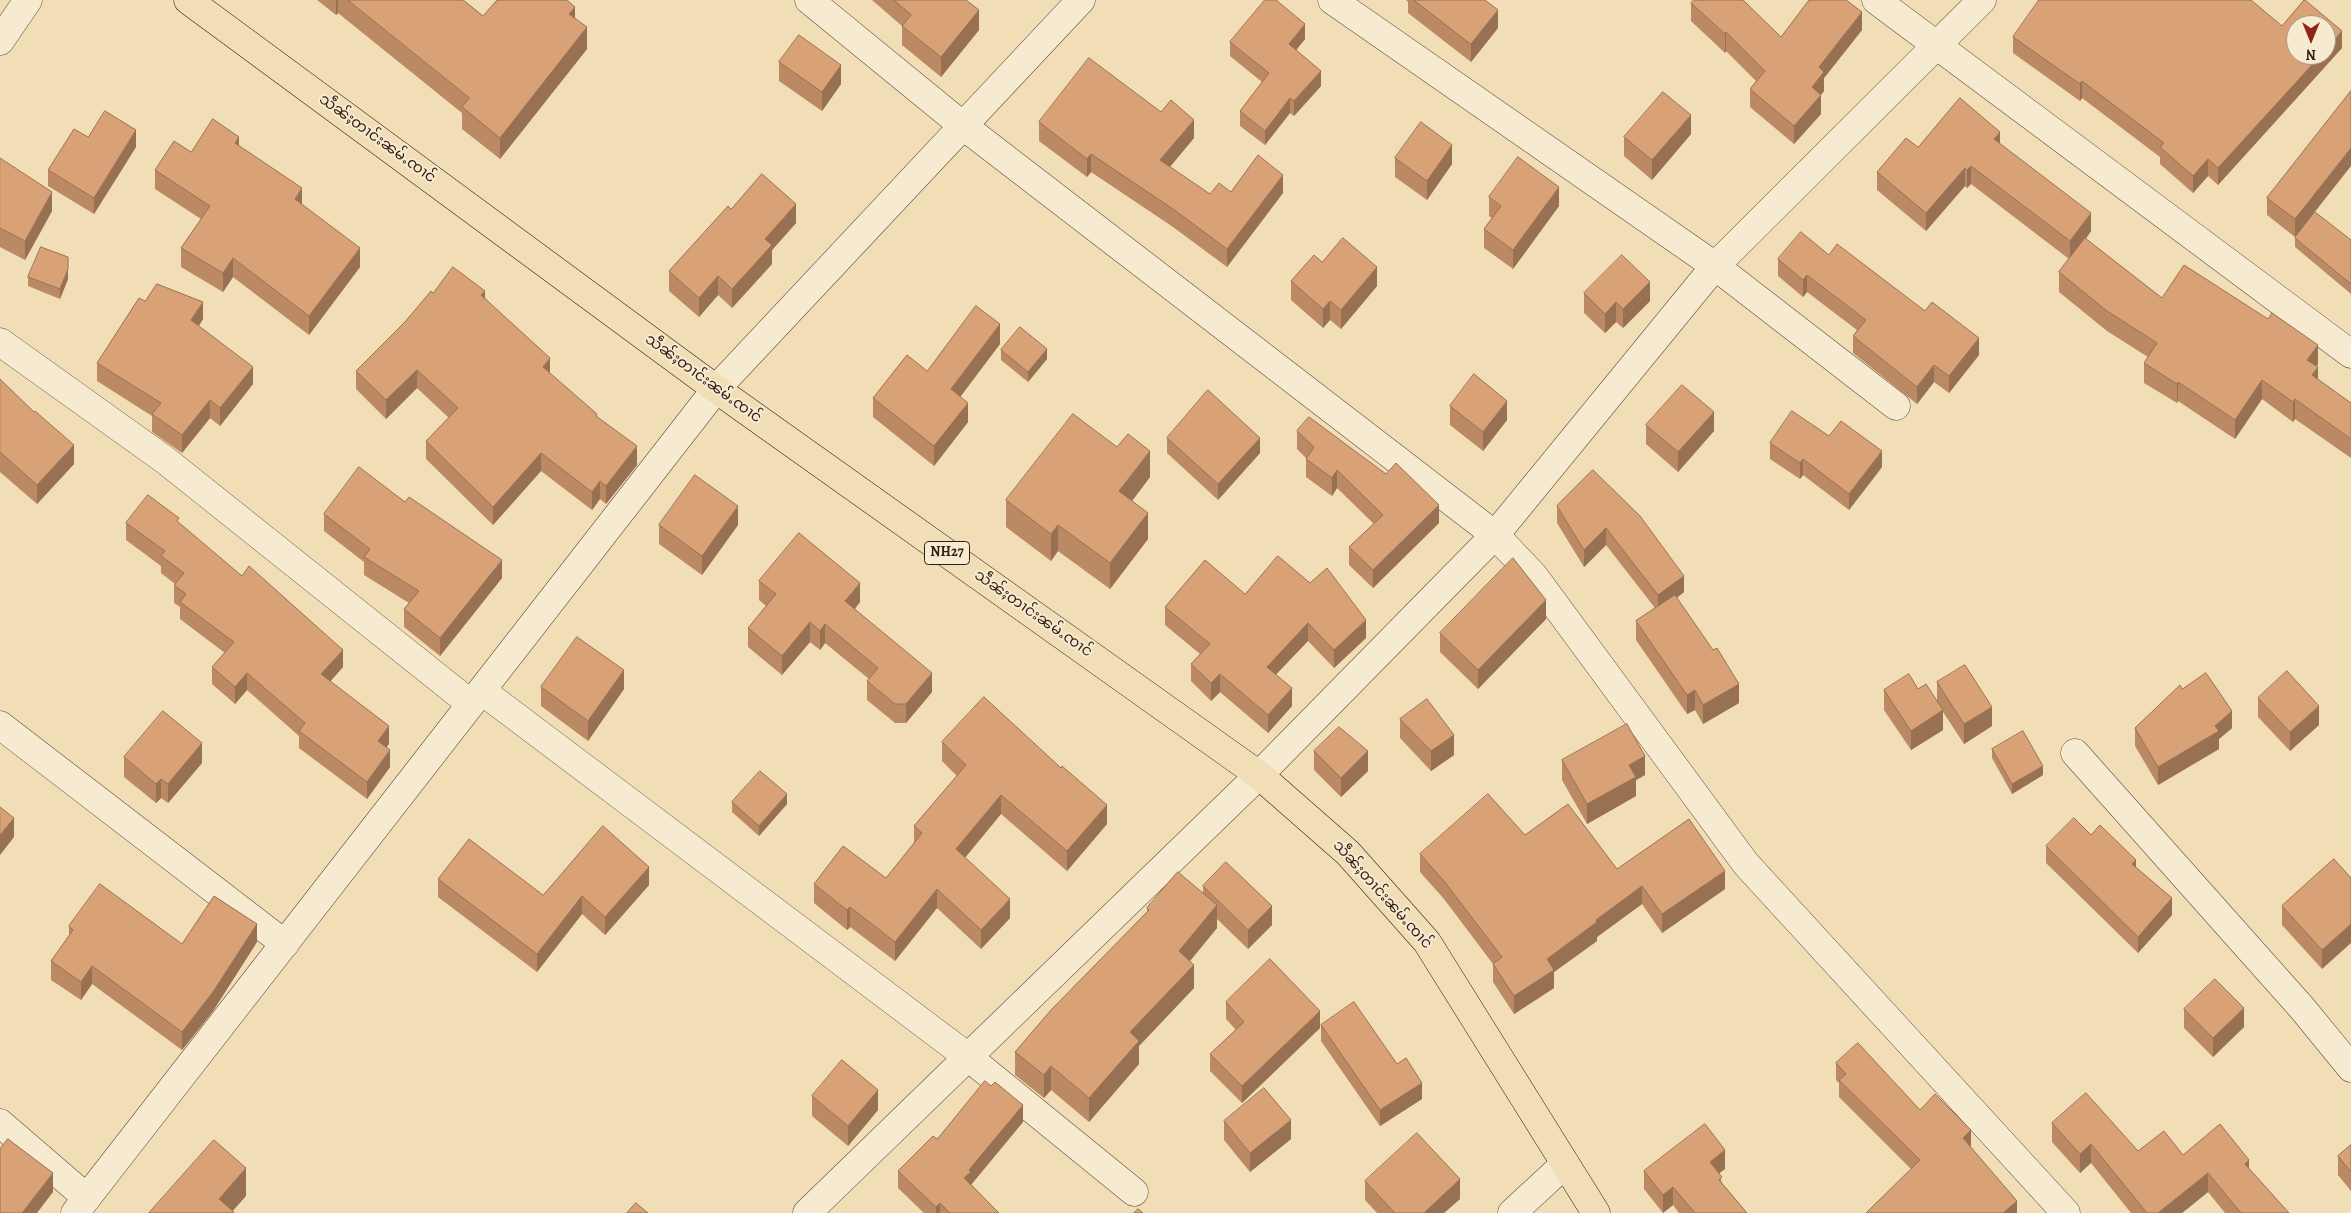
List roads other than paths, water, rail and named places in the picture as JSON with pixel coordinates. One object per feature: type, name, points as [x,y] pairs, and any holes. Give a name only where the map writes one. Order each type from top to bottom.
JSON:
[{"type":"highway","name":"သဵၼ်ႈတၢင်းၼမ်ႉၸၢင်","points":[[188,0],[716,389],[1259,775],[1348,853],[1427,942],[1596,1213]]},
{"type":"street","points":[[0,41],[28,0]]},
{"type":"street","points":[[809,0],[962,125],[1495,534],[1534,576],[1746,864],[2066,1213]]},
{"type":"street","points":[[0,1123],[81,1206],[716,389],[1081,0]]},
{"type":"street","points":[[1332,0],[1715,266],[1896,406]]},
{"type":"street","points":[[1876,0],[1938,44],[2351,354]]},
{"type":"street","points":[[806,1213],[1259,775],[1495,534],[1715,266],[1982,0]]},
{"type":"street","points":[[0,342],[165,460],[477,697],[968,1056],[1134,1192]]},
{"type":"street","points":[[0,725],[285,944]]},
{"type":"street","points":[[2075,753],[2302,1008],[2351,1068]]},
{"type":"street","points":[[1512,1213],[1565,1164]]}]
